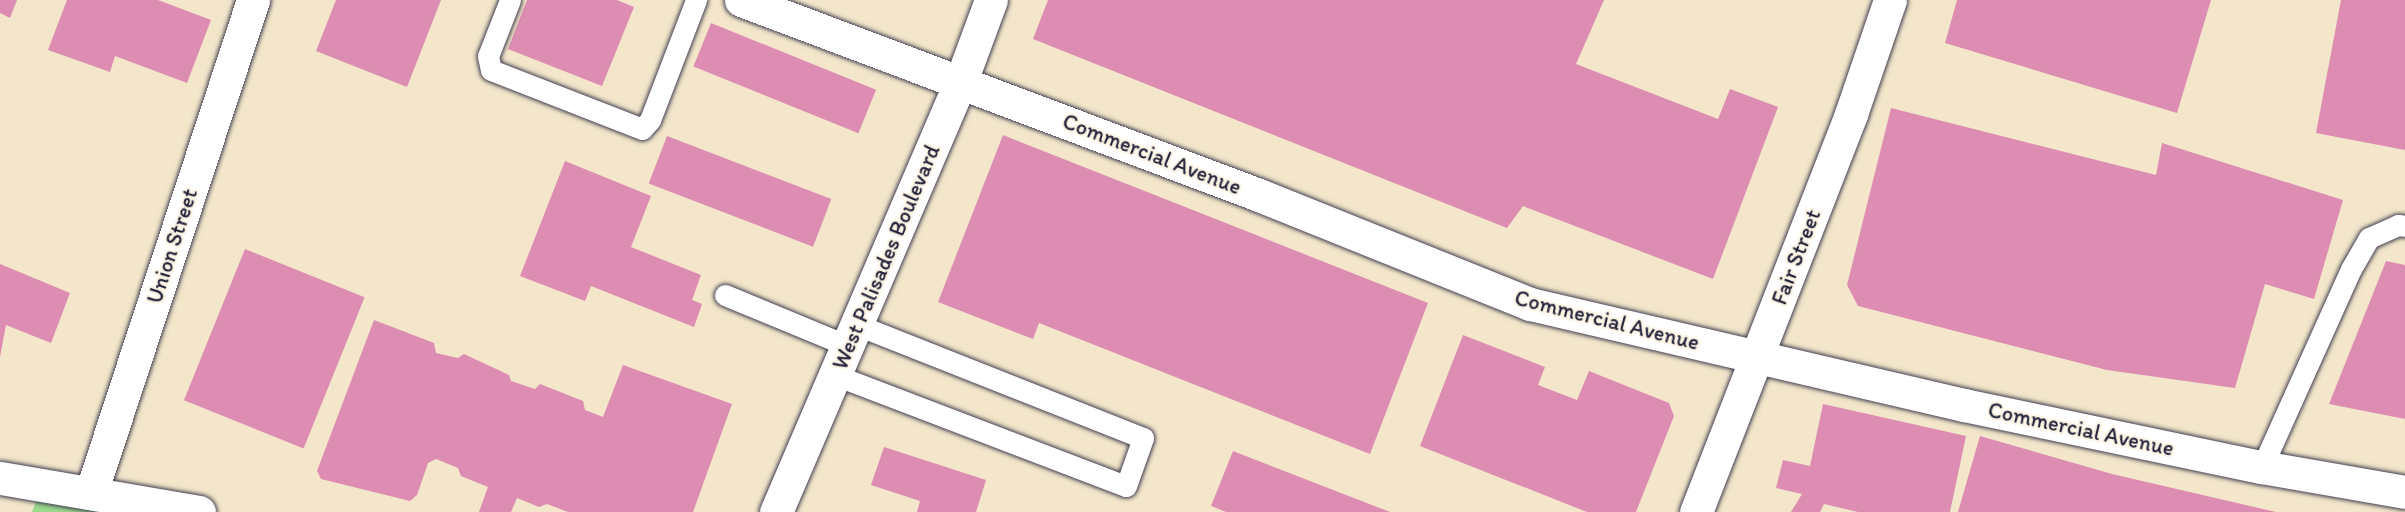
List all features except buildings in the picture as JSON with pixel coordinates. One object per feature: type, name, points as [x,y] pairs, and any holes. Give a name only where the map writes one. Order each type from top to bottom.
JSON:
[{"type":"street","name":"Union Street","points":[[91,493],[253,0]]},
{"type":"street","name":"Commercial Avenue","points":[[741,0],[1259,195],[1530,304],[1964,405],[2262,467],[2405,492]]},
{"type":"street","name":"West Palisades Boulevard","points":[[776,512],[961,81],[991,0]]},
{"type":"street","name":"Fair Street","points":[[1696,512],[1851,114],[1890,0]]},
{"type":"street","points":[[0,478],[199,512]]},
{"type":"lane","points":[[510,0],[488,57],[491,70],[642,129],[650,120],[696,0]]},
{"type":"lane","points":[[2262,467],[2350,269],[2369,238],[2398,225],[2405,226]]},
{"type":"lane","points":[[725,295],[852,335],[1143,438],[1126,486],[835,375]]},
{"type":"green space","points":[[42,485],[198,512],[32,512]]}]
